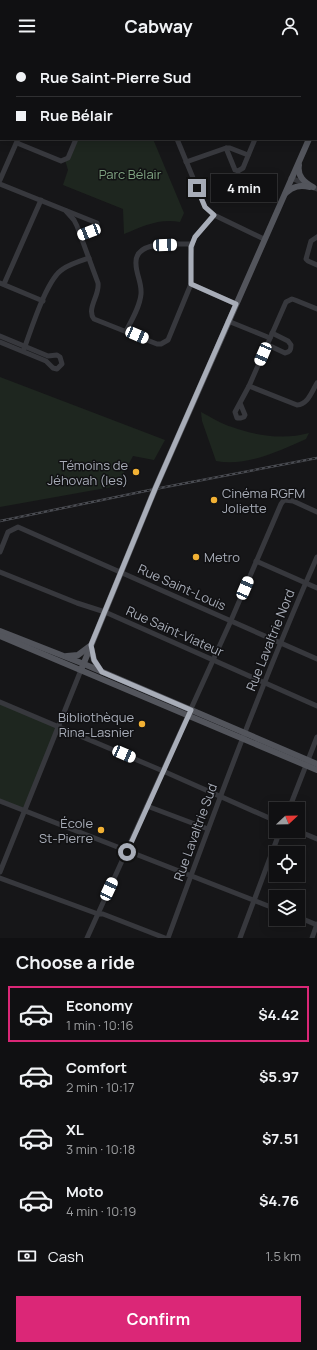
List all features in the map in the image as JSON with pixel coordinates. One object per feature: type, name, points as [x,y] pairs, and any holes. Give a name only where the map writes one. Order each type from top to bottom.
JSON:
[{"type":"main road","points":[[83,667],[155,489],[309,140]]},
{"type":"main road","points":[[302,155],[299,161],[298,171],[304,181],[315,188]]},
{"type":"main road","points":[[283,198],[288,191],[294,187],[304,185],[315,188]]},
{"type":"main road","points":[[0,631],[61,655],[83,667],[102,672],[190,712]]},
{"type":"main road","points":[[0,636],[83,667],[190,712],[307,763],[317,770]]},
{"type":"main road","points":[[61,655],[78,655],[91,645]]},
{"type":"main road","points":[[91,645],[94,660],[102,672]]},
{"type":"main road","points":[[307,763],[317,764]]},
{"type":"street","points":[[0,180],[18,141],[61,161],[68,158],[76,140]]},
{"type":"street","points":[[177,140],[205,207],[214,215],[264,239]]},
{"type":"street","points":[[226,148],[236,171],[242,170],[255,140]]},
{"type":"street","points":[[186,162],[226,148],[230,148],[248,155]]},
{"type":"street","points":[[291,178],[315,188]]},
{"type":"street","points":[[0,184],[97,222],[97,228],[80,235]]},
{"type":"street","points":[[41,200],[2,284],[43,301]]},
{"type":"street","points":[[66,211],[74,220],[99,287],[92,309],[92,317],[157,344],[164,343],[168,340],[191,284],[192,244],[195,237],[214,215]]},
{"type":"street","points":[[317,237],[311,241],[306,256],[308,261],[317,264]]},
{"type":"street","points":[[126,331],[140,300],[141,294],[141,286],[136,266],[138,254],[142,249],[151,245],[192,244]]},
{"type":"street","points":[[24,349],[43,301],[56,274],[64,268],[89,258]]},
{"type":"street","points":[[191,284],[236,304]]},
{"type":"street","points":[[240,404],[250,386],[286,302],[295,300],[317,309]]},
{"type":"street","points":[[228,321],[288,341],[291,348],[285,353],[268,345]]},
{"type":"street","points":[[0,336],[24,349],[46,361],[53,368],[57,368],[62,364],[60,357],[57,355],[48,356],[24,349],[0,342]]},
{"type":"street","points":[[250,386],[296,405],[303,404],[317,384]]},
{"type":"street","points":[[87,938],[231,620],[280,504],[284,500],[293,501],[317,512]]},
{"type":"street","name":"Rue Saint-Louis","points":[[0,552],[8,532],[15,527],[24,529],[317,659]]},
{"type":"street","name":"Rue Lavaltrie Nord","points":[[243,735],[280,642],[317,557]]},
{"type":"street","points":[[256,561],[317,588]]},
{"type":"street","name":"Rue Saint-Viateur","points":[[0,572],[77,603],[105,612],[317,706]]},
{"type":"street","points":[[0,872],[83,667]]},
{"type":"street","points":[[0,702],[269,818]]},
{"type":"street","name":"Rue Lavaltrie Sud","points":[[168,938],[243,735]]},
{"type":"street","points":[[292,802],[317,737]]},
{"type":"street","points":[[0,801],[127,852],[269,906]]},
{"type":"street","points":[[147,806],[208,829]]},
{"type":"street","points":[[305,833],[317,839]]},
{"type":"street","points":[[240,938],[277,838]]},
{"type":"street","points":[[0,878],[98,914],[103,914],[164,938]]},
{"type":"street","points":[[305,920],[317,925],[312,938]]},
{"type":"green space","name":"Parc Bélair","points":[[75,140],[153,140],[184,213],[180,222],[159,222],[124,234],[123,209],[63,185],[68,170],[65,160]]},
{"type":"green space","points":[[0,377],[165,440],[154,460],[133,456],[117,486],[0,507]]},
{"type":"green space","points":[[201,412],[228,426],[261,435],[280,437],[309,433],[306,439],[262,457],[239,462],[216,461],[202,421]]},
{"type":"green space","points":[[0,702],[59,727],[25,811],[0,801]]},
{"type":"railway","points":[[0,521],[317,458]]},
{"type":"place","name":"Témoins de Jéhovah (les)","points":[[136,472]]},
{"type":"place","name":"Cinéma RGFM Joliette","points":[[214,500]]},
{"type":"place","name":"Metro","points":[[196,557]]},
{"type":"place","name":"Bibliothèque Rina-Lasnier","points":[[142,724]]},
{"type":"place","name":"École St-Pierre","points":[[101,830]]},
{"type":"route","points":[[127,852],[191,710],[102,672],[92,657],[91,645],[155,489],[236,304],[191,284],[191,247],[195,237],[202,227],[214,215],[205,207],[197,188]]}]
